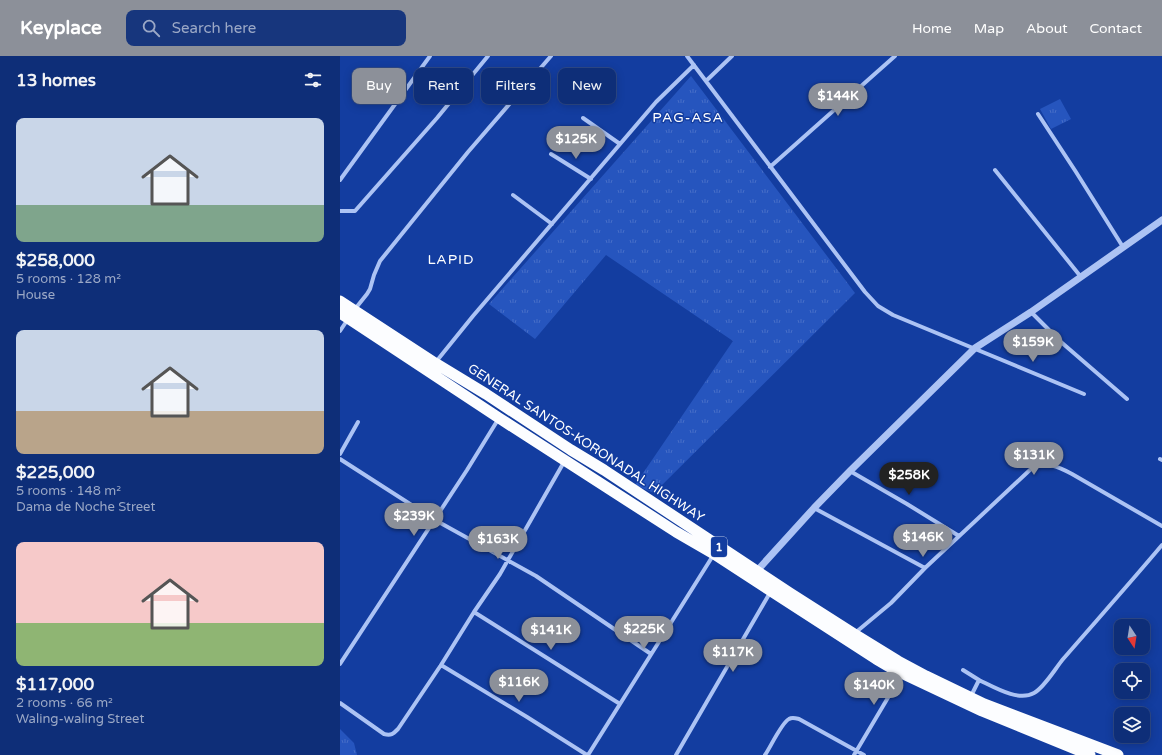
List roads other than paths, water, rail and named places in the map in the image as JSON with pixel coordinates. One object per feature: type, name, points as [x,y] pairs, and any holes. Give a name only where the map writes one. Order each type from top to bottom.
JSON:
[{"type":"highway","name":"GENERAL SANTOS-KORONADAL HIGHWAY","points":[[340,301],[347,314],[433,368],[486,394],[604,470],[754,575],[854,634],[905,669],[982,710],[1090,755]]},
{"type":"highway","name":"GENERAL SANTOS-KORONADAL HIGHWAY","points":[[433,368],[478,404],[499,418],[664,524],[714,554],[754,575]]},
{"type":"highway","name":"GENERAL SANTOS-KORONADAL HIGHWAY","points":[[773,587],[876,659],[894,669],[905,669],[926,676],[984,704],[1118,755]]},
{"type":"street","points":[[340,180],[430,56]]},
{"type":"street","points":[[340,211],[355,211],[437,118],[488,56]]},
{"type":"street","points":[[340,331],[347,314],[367,294],[380,261],[468,152],[551,56]]},
{"type":"street","points":[[687,56],[846,268],[878,306],[893,315],[1084,394]]},
{"type":"street","points":[[706,80],[732,56]]},
{"type":"street","points":[[770,167],[895,56]]},
{"type":"street","points":[[433,368],[469,321],[656,102],[694,64]]},
{"type":"street","points":[[1038,114],[1123,247]]},
{"type":"street","points":[[584,118],[620,144]]},
{"type":"street","points":[[551,154],[591,179]]},
{"type":"street","points":[[995,170],[1081,277]]},
{"type":"street","points":[[513,195],[552,224]]},
{"type":"street","points":[[754,575],[814,508],[850,471],[975,348],[1031,312],[1162,220]]},
{"type":"street","points":[[1031,312],[1061,342],[1127,399]]},
{"type":"street","points":[[340,664],[435,520],[499,418]]},
{"type":"street","points":[[340,454],[358,422]]},
{"type":"street","points":[[340,459],[435,520],[536,576],[651,654]]},
{"type":"street","points":[[340,703],[384,734],[392,734],[398,729],[500,574],[565,460]]},
{"type":"street","points":[[854,634],[891,603],[925,568],[1032,468],[1043,464],[1059,467],[1162,526]]},
{"type":"street","points":[[850,471],[959,536]]},
{"type":"street","points":[[814,508],[925,568]]},
{"type":"street","points":[[962,670],[979,680],[1013,695],[1028,695],[1034,693],[1047,680],[1085,633],[1098,620],[1162,545]]},
{"type":"street","points":[[441,665],[587,755],[714,554]]},
{"type":"street","points":[[676,755],[773,587]]},
{"type":"street","points":[[474,612],[620,704]]},
{"type":"street","points":[[855,753],[905,669]]},
{"type":"street","points":[[971,697],[979,680]]},
{"type":"street","points":[[765,755],[783,725],[790,718],[799,719],[855,753],[864,755]]},
{"type":"district","name":"PAG-ASA","points":[[688,117]]},
{"type":"district","name":"LAPID","points":[[451,259]]}]
